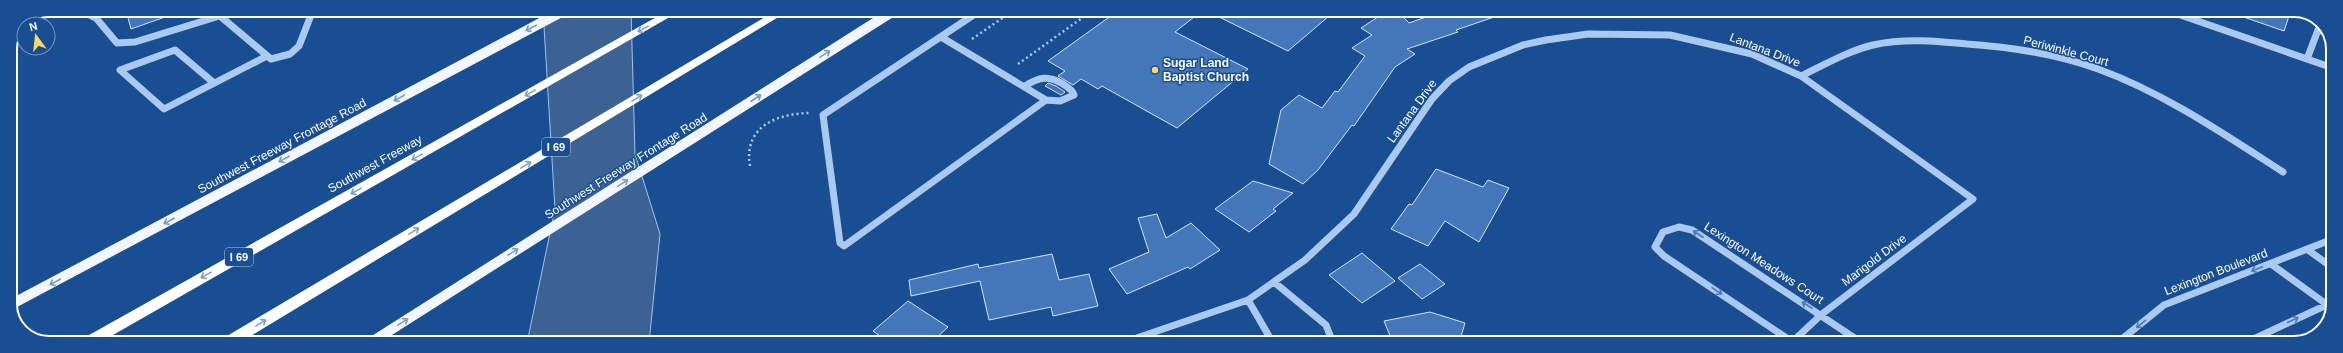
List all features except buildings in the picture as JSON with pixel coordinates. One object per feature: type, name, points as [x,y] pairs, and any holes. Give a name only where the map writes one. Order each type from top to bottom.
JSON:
[{"type":"highway","name":"Southwest Freeway","points":[[99,336],[665,17]]},
{"type":"highway","name":"I 69","points":[[240,336],[773,17]]},
{"type":"main road","name":"Southwest Freeway Frontage Road","points":[[17,301],[552,17]]},
{"type":"main road","name":"Southwest Freeway Frontage Road","points":[[381,336],[884,17]]},
{"type":"street","points":[[94,17],[117,44],[135,42],[217,17]]},
{"type":"street","points":[[221,17],[271,59],[290,54],[299,46],[310,17]]},
{"type":"street","points":[[971,17],[823,115],[840,243],[844,246],[848,245],[1046,100]]},
{"type":"street","points":[[2186,17],[2326,66]]},
{"type":"street","points":[[2307,59],[2318,30]]},
{"type":"street","name":"Lantana Drive","points":[[1143,336],[1248,300],[1305,260],[1354,214],[1432,99],[1449,81],[1469,67],[1523,45],[1588,34],[1670,35],[1720,44],[1752,54],[1801,76],[1973,199]]},
{"type":"street","points":[[941,37],[1025,86],[1046,100],[1058,102],[1067,100],[1074,95],[1072,90],[1047,75],[1038,77],[1025,86]]},
{"type":"street","name":"Periwinkle Court","points":[[1801,76],[1846,55],[1874,45],[1935,41],[1974,44],[2038,53],[2114,76],[2202,121],[2283,172]]},
{"type":"street","points":[[214,83],[175,50],[120,70],[164,110],[267,56]]},
{"type":"street","name":"Marigold Drive","points":[[1798,336],[1822,314],[1973,199]]},
{"type":"street","name":"Lexington Meadows Court","points":[[1783,336],[1664,256],[1655,247],[1663,232],[1679,227],[1692,230],[1822,314],[1852,336]]},
{"type":"street","name":"Lexington Boulevard","points":[[2126,336],[2164,305],[2326,242]]},
{"type":"street","points":[[2308,250],[2326,263]]},
{"type":"street","points":[[2271,264],[2326,302]]},
{"type":"street","points":[[1274,282],[1326,325],[1330,336]]},
{"type":"street","points":[[1248,300],[1268,336]]},
{"type":"street","points":[[2261,336],[2326,307]]},
{"type":"path","points":[[972,39],[1004,17]]},
{"type":"path","points":[[1018,64],[1083,17]]},
{"type":"path","points":[[750,166],[748,144],[754,133],[772,122],[788,116],[807,113],[823,115]]},
{"type":"water","points":[[543,17],[631,17],[635,154],[660,234],[650,336],[528,336],[555,209]]},
{"type":"place","name":"Sugar Land Baptist Church","points":[[1155,70]]}]
